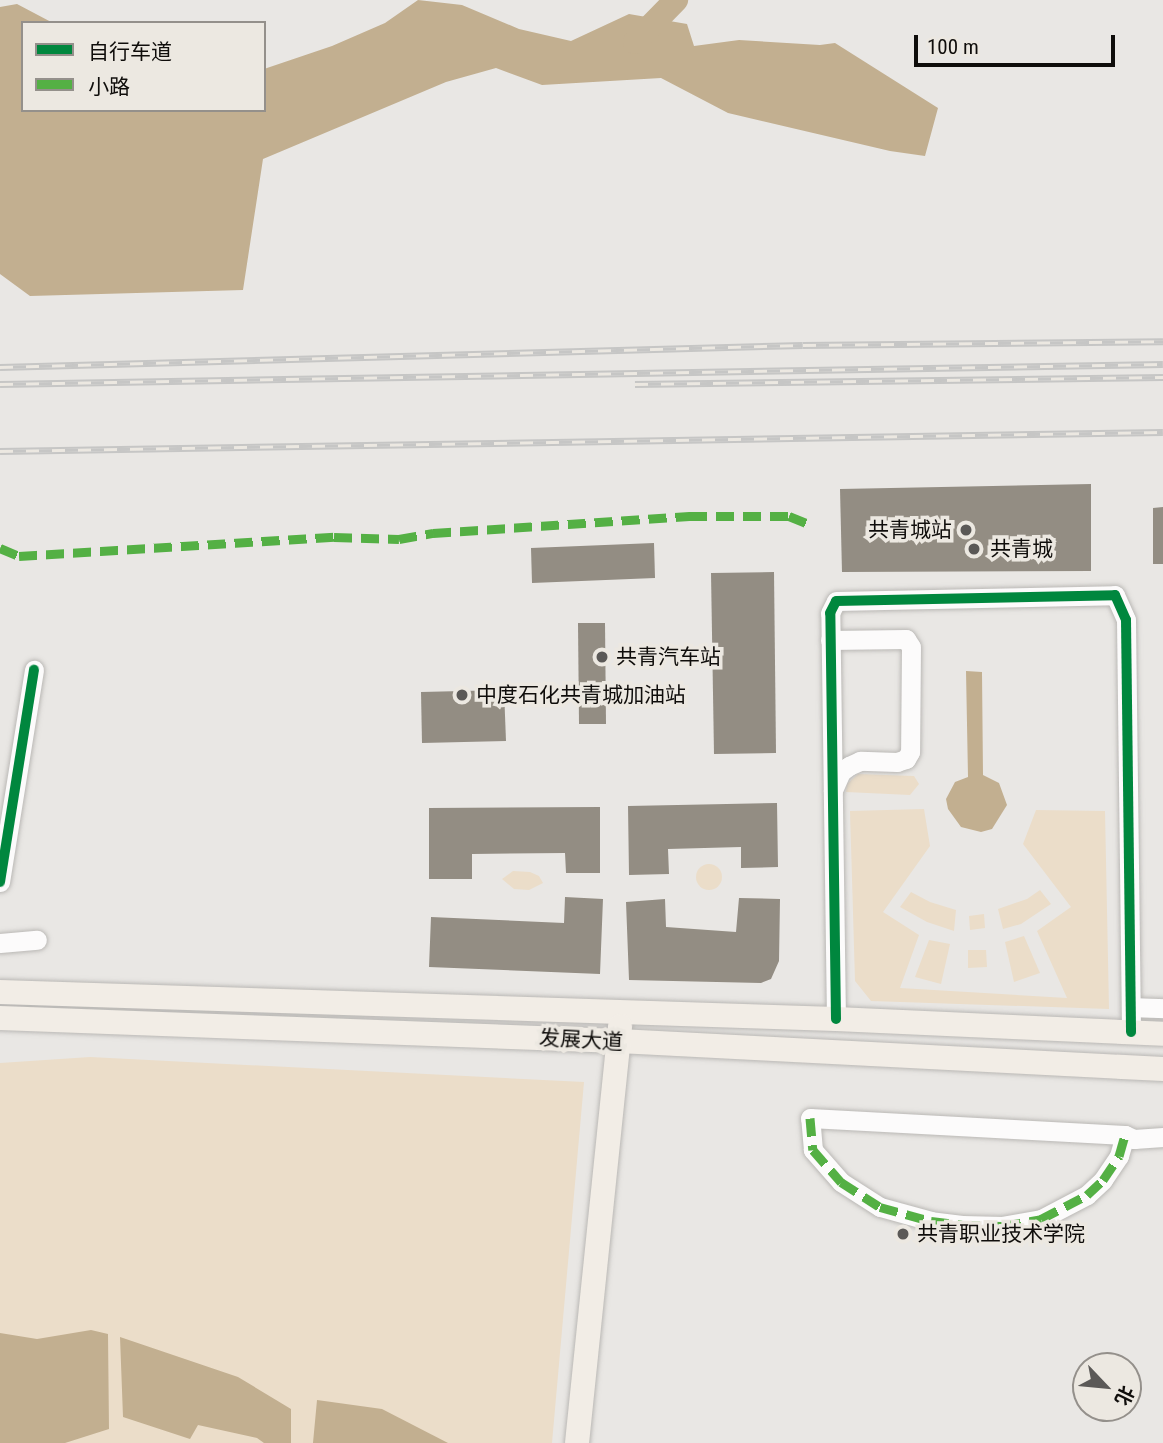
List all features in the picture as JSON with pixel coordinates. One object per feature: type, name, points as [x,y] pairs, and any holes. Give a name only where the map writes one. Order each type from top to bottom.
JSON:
[{"type":"main road","name":"发展大道","points":[[0,992],[836,1018],[1163,1034]]},
{"type":"main road","points":[[577,1443],[630,1012]]},
{"type":"main road","name":"发展大道","points":[[0,1018],[626,1042],[1163,1069]]},
{"type":"main road","points":[[593,1443],[626,1042]]},
{"type":"street","points":[[836,1018],[830,640],[830,613],[836,601],[1115,595],[1126,620],[1131,1032]]},
{"type":"street","points":[[830,640],[906,639],[911,647],[910,752],[906,759],[897,762],[860,761],[849,766],[841,772],[832,792]]},
{"type":"street","points":[[0,882],[34,670]]},
{"type":"street","points":[[0,943],[37,940]]},
{"type":"street","points":[[1131,1007],[1163,1008]]},
{"type":"street","points":[[1125,1135],[1119,1156],[1103,1180],[1087,1195],[1041,1219],[1003,1226],[962,1225],[931,1221],[880,1207],[841,1182],[813,1150],[810,1118],[1125,1135],[1133,1139],[1163,1137]]},
{"type":"shaded area","points":[[418,0],[462,5],[519,29],[571,41],[629,14],[687,24],[694,46],[739,40],[820,45],[835,43],[938,108],[925,156],[890,151],[728,113],[661,78],[542,85],[496,68],[446,82],[263,159],[243,290],[30,296],[0,274],[0,7],[17,4],[49,21],[21,21],[21,112],[266,112],[266,68],[332,46],[385,23]]},
{"type":"shaded area","points":[[966,671],[982,672],[983,775],[999,783],[1007,805],[992,829],[981,832],[961,827],[948,809],[946,799],[955,782],[968,777]]},
{"type":"shaded area","points":[[858,774],[914,776],[919,784],[910,795],[846,792],[847,784]]},
{"type":"shaded area","points":[[924,809],[930,846],[883,912],[919,935],[900,988],[1067,998],[1037,931],[1071,907],[1023,844],[1036,810],[1105,811],[1109,1009],[871,1001],[855,981],[850,811]]},
{"type":"shaded area","points":[[709,864],[718,868],[722,877],[718,886],[709,890],[700,886],[696,877],[700,868]]},
{"type":"shaded area","points":[[513,871],[530,872],[539,876],[543,883],[529,890],[514,889],[502,879]]},
{"type":"shaded area","points":[[1040,890],[1051,904],[1021,924],[1003,929],[998,909],[1027,899]]},
{"type":"shaded area","points":[[911,892],[930,902],[956,910],[954,931],[927,922],[900,907]]},
{"type":"shaded area","points":[[984,914],[985,928],[970,930],[969,916]]},
{"type":"shaded area","points":[[1024,936],[1040,973],[1014,982],[1005,942]]},
{"type":"shaded area","points":[[929,940],[950,944],[941,984],[915,977]]},
{"type":"shaded area","points":[[968,950],[986,950],[987,967],[968,968]]},
{"type":"shaded area","points":[[90,1057],[584,1082],[552,1443],[0,1443],[0,1063]]},
{"type":"shaded area","points":[[91,1330],[108,1334],[109,1429],[65,1443],[0,1443],[0,1333],[37,1339]]},
{"type":"shaded area","points":[[120,1337],[238,1377],[291,1409],[291,1443],[264,1443],[257,1438],[198,1425],[190,1439],[123,1417]]},
{"type":"shaded area","points":[[317,1400],[382,1409],[448,1443],[313,1443]]},
{"type":"building","name":"共青城站","points":[[1091,484],[1091,571],[842,572],[840,489]]},
{"type":"building","points":[[1163,507],[1163,564],[1153,564],[1153,508]]},
{"type":"building","points":[[654,543],[655,578],[532,583],[531,548]]},
{"type":"building","points":[[774,572],[776,753],[714,754],[711,573]]},
{"type":"building","points":[[578,623],[605,623],[606,724],[579,724]]},
{"type":"building","points":[[504,690],[506,741],[422,743],[421,692]]},
{"type":"building","points":[[777,803],[778,867],[741,868],[741,847],[668,849],[669,874],[629,875],[628,806]]},
{"type":"building","points":[[600,807],[600,873],[566,873],[565,853],[472,854],[472,879],[429,879],[429,808]]},
{"type":"building","points":[[565,897],[603,899],[600,974],[429,967],[431,917],[564,923]]},
{"type":"building","points":[[739,898],[780,899],[779,961],[771,979],[761,983],[629,980],[626,902],[665,899],[666,927],[736,932]]},
{"type":"waterway","points":[[635,42],[676,0]]},
{"type":"railway","points":[[0,367],[803,345],[1163,341]]},
{"type":"railway","points":[[0,384],[1163,364]]},
{"type":"railway","points":[[635,384],[1163,377]]},
{"type":"railway","points":[[0,451],[1163,432]]},
{"type":"marked path","points":[[0,548],[19,556],[334,537],[399,539],[433,533],[689,516],[789,516],[811,525]]},
{"type":"marked path","points":[[810,1118],[813,1150],[841,1182],[880,1207],[931,1221],[962,1225],[1003,1226],[1041,1219],[1087,1195],[1103,1180],[1119,1156],[1125,1135]]},
{"type":"cycle path","points":[[836,1019],[830,613],[836,601],[1115,595],[1126,620],[1131,1032]]},
{"type":"cycle path","points":[[0,882],[34,670]]},
{"type":"place","name":"共青城站","points":[[966,530]]},
{"type":"place","name":"共青城","points":[[974,549]]},
{"type":"place","name":"共青汽车站","points":[[602,657]]},
{"type":"place","name":"中度石化共青城加油站","points":[[462,695]]},
{"type":"place","name":"共青职业技术学院","points":[[903,1234]]}]
